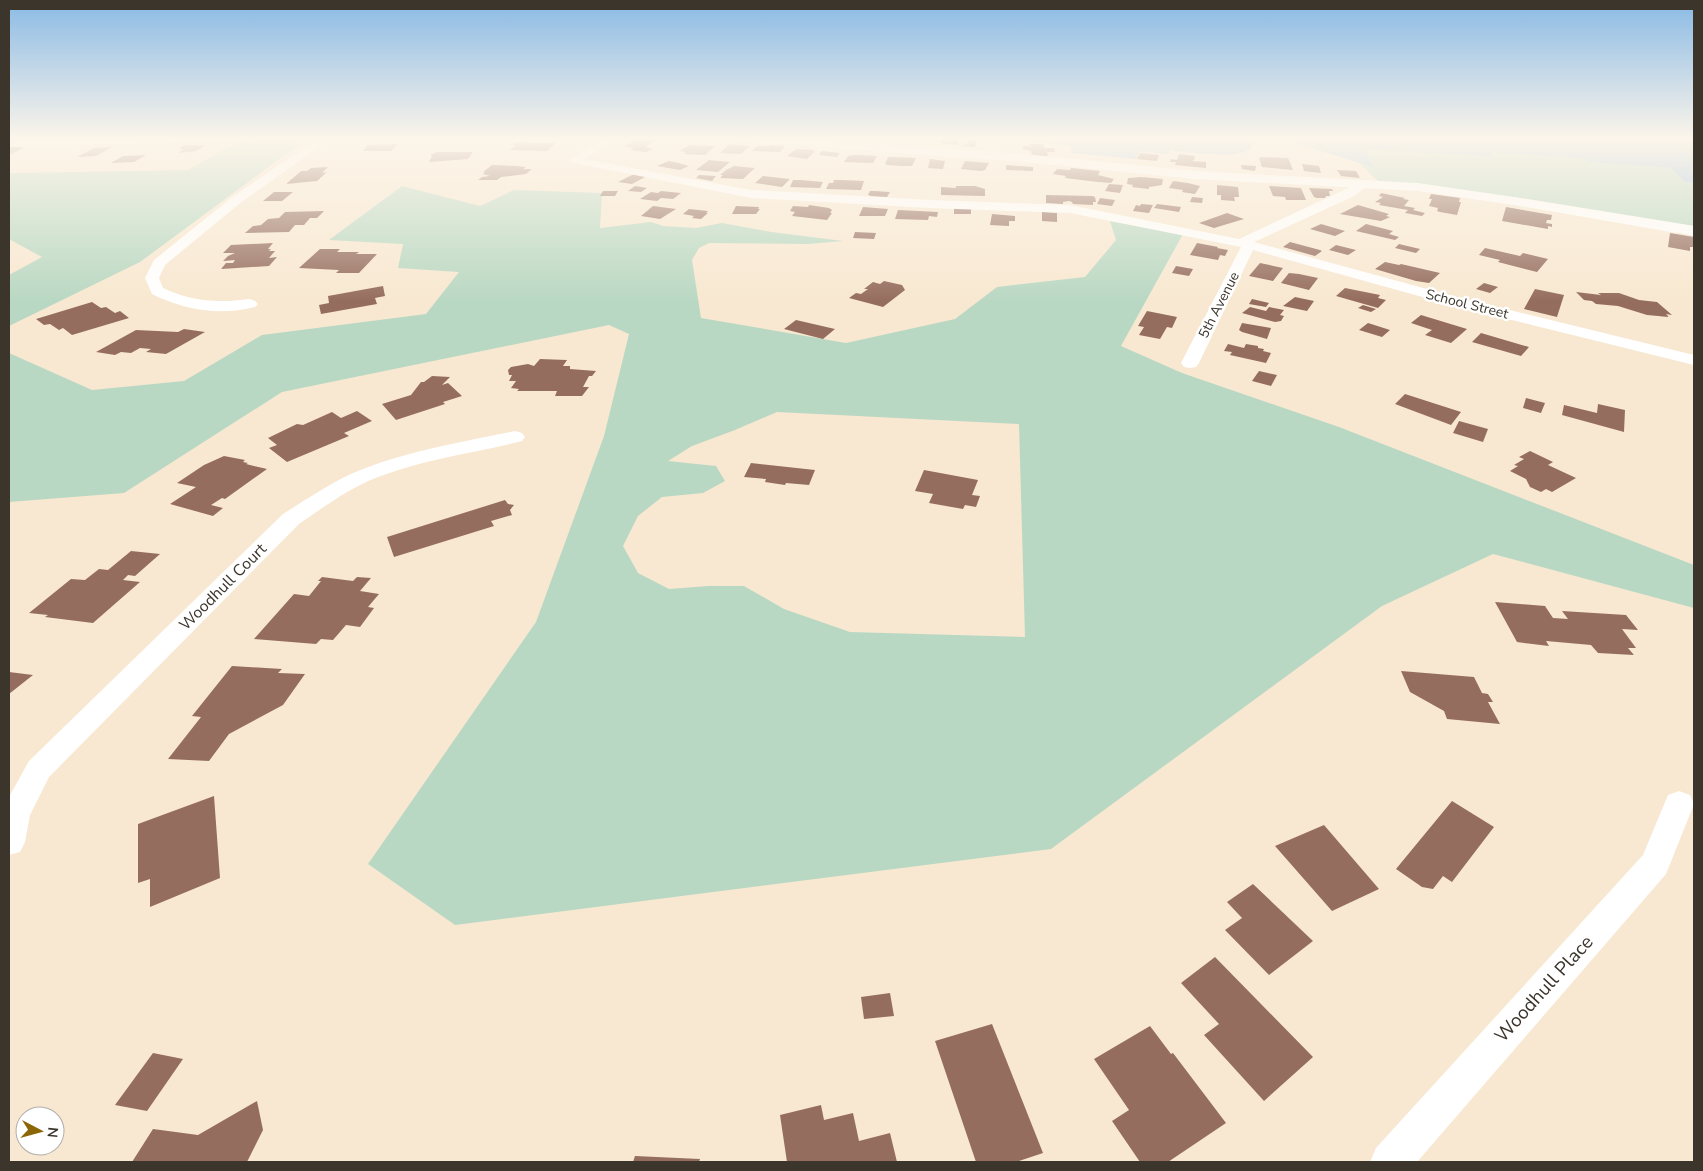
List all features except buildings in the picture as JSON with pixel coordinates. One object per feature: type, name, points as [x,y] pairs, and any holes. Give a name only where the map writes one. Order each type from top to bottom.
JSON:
[{"type":"main road","points":[[1451,192],[1694,231]]},
{"type":"street","points":[[248,192],[159,263],[152,278],[158,291],[185,304],[229,307],[250,304]]},
{"type":"street","name":"School Street","points":[[739,192],[751,194],[930,204],[1070,208],[1245,245],[1460,303],[1694,360]]},
{"type":"street","points":[[1245,245],[1352,192]]},
{"type":"street","name":"5th Avenue","points":[[1190,363],[1245,245]]},
{"type":"street","name":"Woodhull Court","points":[[9,842],[15,814],[39,770],[291,519],[330,494],[380,469],[516,437]]},
{"type":"street","name":"Woodhull Place","points":[[1390,1162],[1655,864],[1679,804]]},
{"type":"green space","points":[[9,192],[235,192],[140,262],[9,326],[9,275],[42,257],[9,239]]},
{"type":"green space","points":[[394,192],[424,192],[480,206],[511,192],[562,192],[602,193],[600,228],[651,222],[663,226],[696,228],[722,223],[771,232],[843,241],[808,244],[709,243],[699,248],[692,260],[701,318],[846,343],[955,319],[997,287],[1085,277],[1116,240],[1110,221],[1183,234],[1121,346],[1182,373],[1339,427],[1694,565],[1694,608],[1493,554],[1382,606],[1051,849],[455,925],[368,864],[536,622],[604,436],[629,334],[609,325],[282,392],[124,493],[9,502],[9,353],[92,390],[184,381],[262,335],[426,314],[459,272],[398,268],[403,244],[329,240]],"holes":[[[777,412],[1019,424],[1025,637],[850,632],[784,609],[744,586],[669,589],[638,573],[623,546],[638,516],[662,497],[703,493],[725,481],[716,466],[668,461],[692,446]]]},
{"type":"green space","points":[[1466,192],[1694,192],[1694,226],[1527,199]]}]
